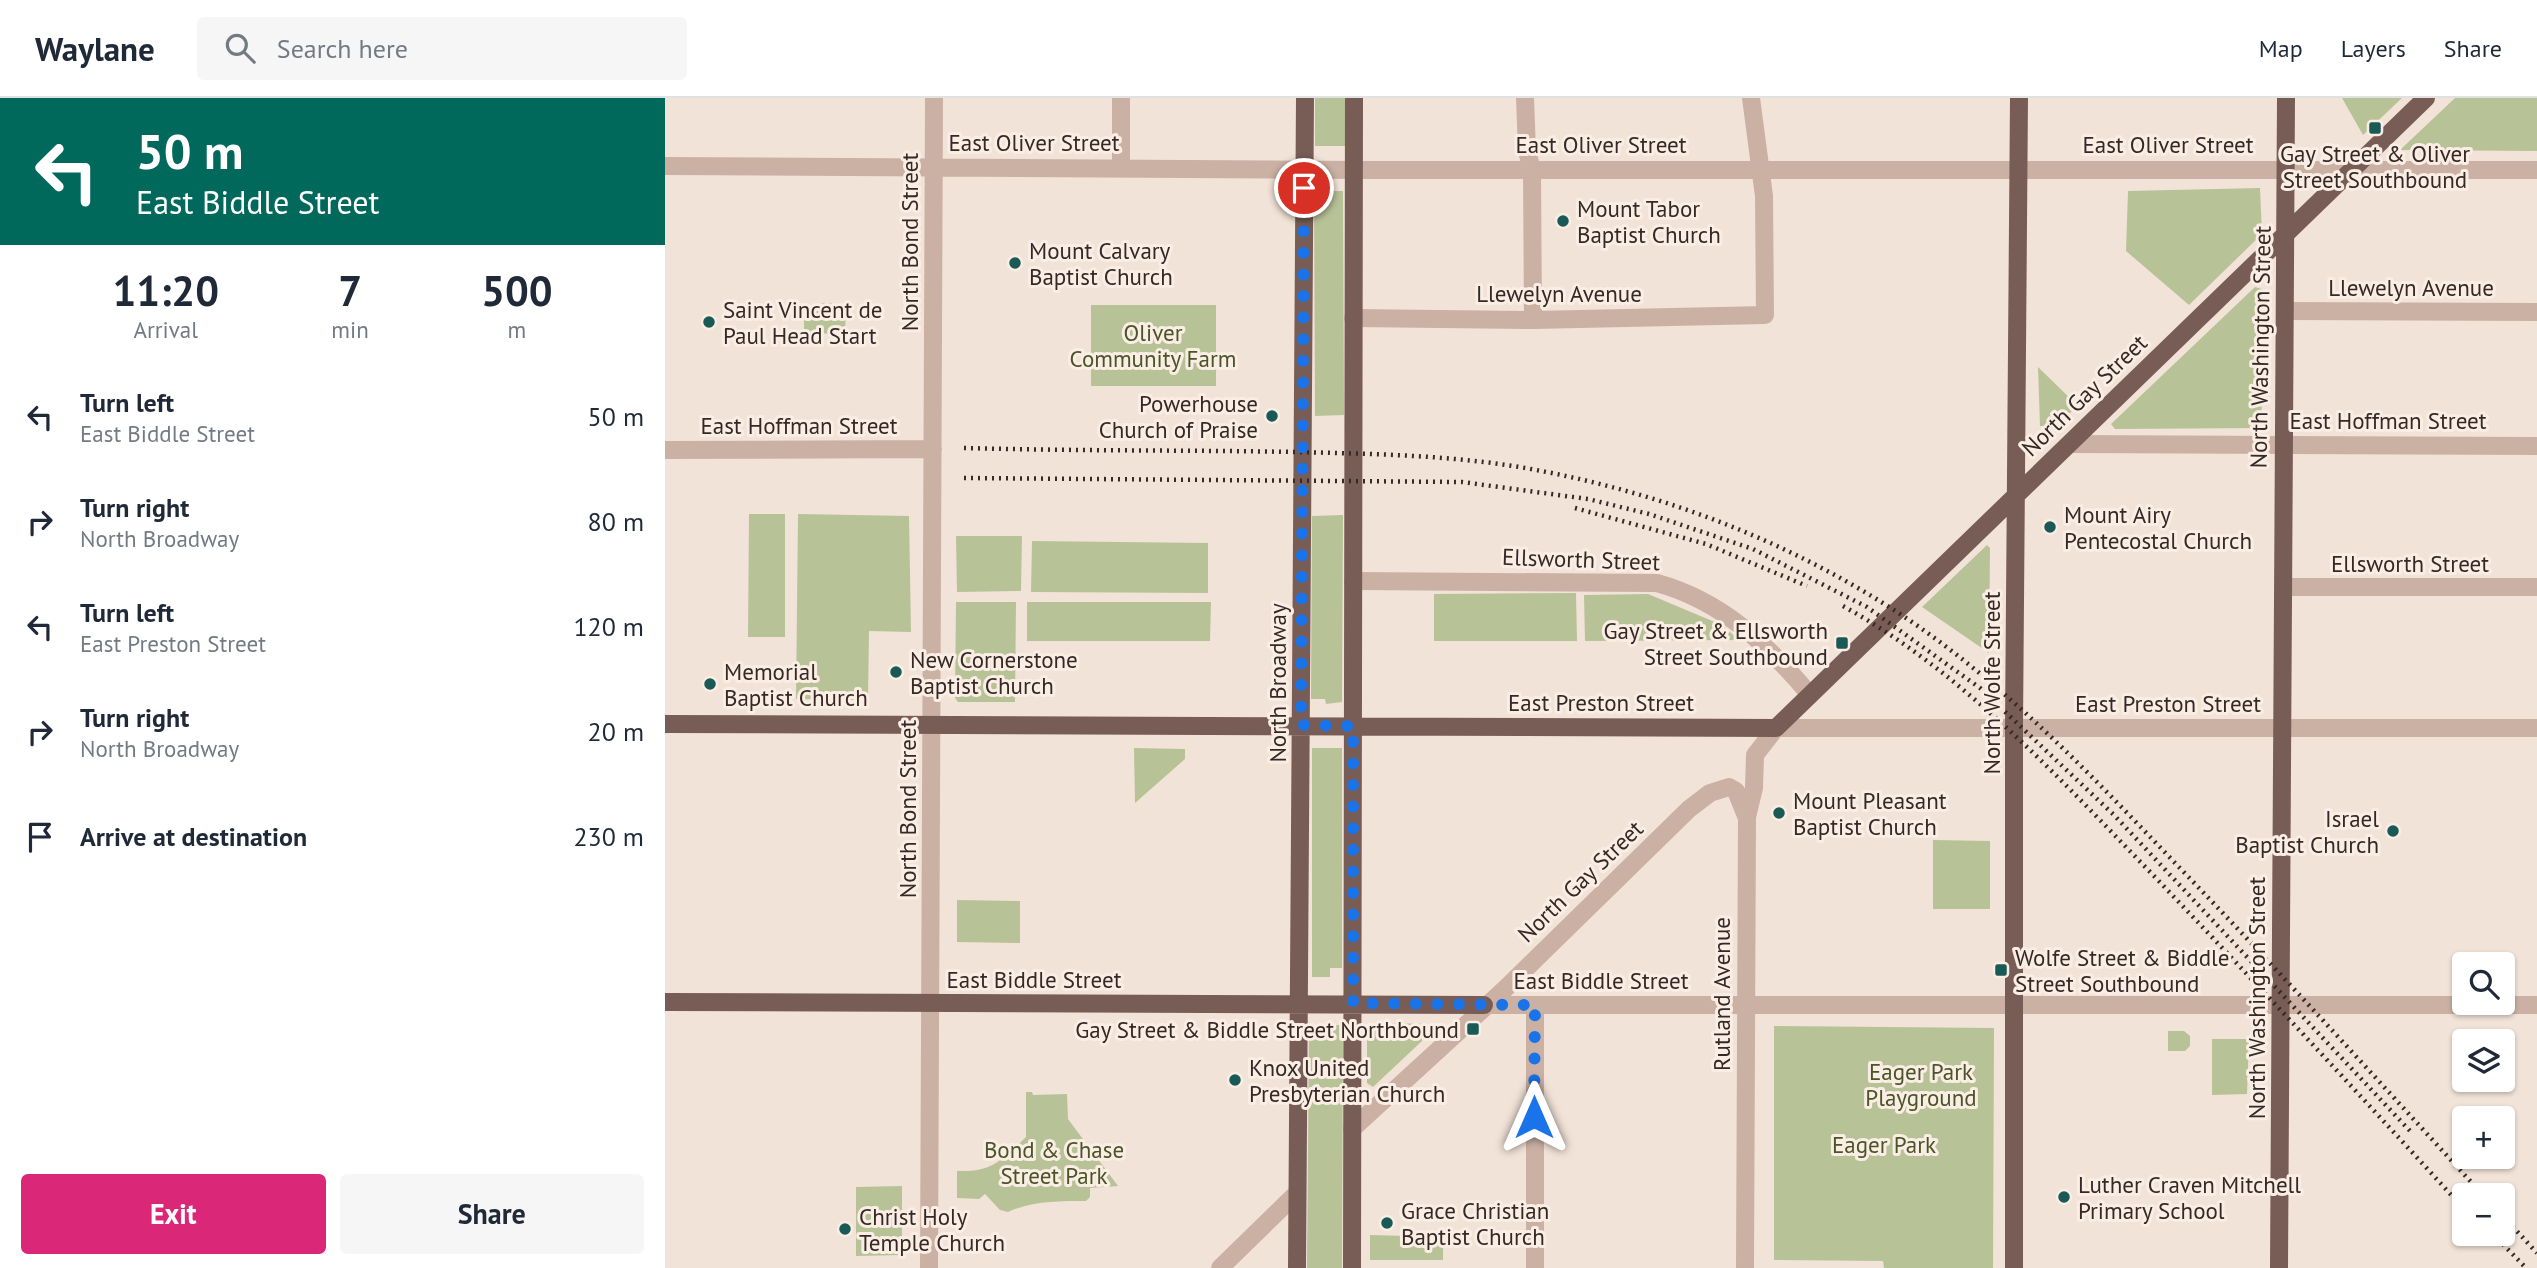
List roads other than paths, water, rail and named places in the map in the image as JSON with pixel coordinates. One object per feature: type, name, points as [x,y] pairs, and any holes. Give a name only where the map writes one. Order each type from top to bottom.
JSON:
[{"type":"main road","name":"North Broadway","points":[[1297,1268],[1305,98]]},
{"type":"main road","points":[[1352,1268],[1354,98]]},
{"type":"main road","name":"North Wolfe Street","points":[[2014,1268],[2014,727],[2019,98]]},
{"type":"main road","name":"North Washington Street","points":[[2279,1268],[2286,98]]},
{"type":"main road","name":"North Gay Street","points":[[1776,728],[2426,98]]},
{"type":"main road","name":"East Preston Street","points":[[665,723],[1776,728]]},
{"type":"main road","name":"East Biddle Street","points":[[665,1002],[1484,1005]]},
{"type":"street","name":"North Bond Street","points":[[929,1268],[934,98]]},
{"type":"street","points":[[1121,98],[1121,167]]},
{"type":"street","points":[[1525,98],[1527,150],[1532,170],[1533,320]]},
{"type":"street","points":[[1751,98],[1759,168]]},
{"type":"street","name":"East Oliver Street","points":[[665,166],[1305,170],[2537,170]]},
{"type":"street","name":"Llewelyn Avenue","points":[[1353,318],[1533,320],[1765,315],[1764,195],[1759,168]]},
{"type":"street","name":"Llewelyn Avenue","points":[[2285,311],[2537,312]]},
{"type":"street","name":"East Hoffman Street","points":[[2070,444],[2537,446]]},
{"type":"street","name":"East Hoffman Street","points":[[665,450],[933,449]]},
{"type":"street","name":"Ellsworth Street","points":[[1353,581],[1657,583],[1695,597],[1736,619],[1772,652],[1810,695]]},
{"type":"street","name":"Ellsworth Street","points":[[2283,587],[2537,587]]},
{"type":"street","name":"East Preston Street","points":[[1776,728],[2537,728]]},
{"type":"street","name":"Rutland Avenue","points":[[1745,1268],[1747,817],[1753,788],[1755,755],[1776,728]]},
{"type":"street","name":"North Gay Street","points":[[1352,1129],[1484,1005],[1506,988],[1689,809],[1710,793],[1729,788],[1737,791],[1747,817]]},
{"type":"street","name":"East Biddle Street","points":[[1484,1005],[2537,1005]]},
{"type":"street","points":[[1535,1005],[1535,1268]]},
{"type":"street","points":[[1220,1268],[1297,1193]]},
{"type":"railway","points":[[964,448],[1326,453],[1473,461],[1531,469],[1632,492],[1681,508],[1777,546],[1868,594],[1912,622],[2018,706],[2115,800],[2216,906],[2472,1183]]},
{"type":"railway","points":[[964,478],[1462,482],[1588,499],[1649,514],[1753,549],[1867,607],[1980,688],[2114,815],[2411,1132]]},
{"type":"railway","points":[[1575,508],[1706,544],[1807,586]]},
{"type":"railway","points":[[1843,606],[1887,633],[1970,695],[2046,765],[2154,876],[2452,1196]]},
{"type":"railway","points":[[2515,1229],[2537,1253]]},
{"type":"railway","points":[[2505,1246],[2526,1268]]},
{"type":"place","name":"Gay Street & Oliver Street Southbound","points":[[2375,128]]},
{"type":"place","name":"Mount Tabor Baptist Church","points":[[1563,221]]},
{"type":"place","name":"Mount Calvary Baptist Church","points":[[1015,263]]},
{"type":"place","name":"Saint Vincent de Paul Head Start","points":[[709,322]]},
{"type":"place","name":"Powerhouse Church of Praise","points":[[1272,416]]},
{"type":"place","name":"Mount Airy Pentecostal Church","points":[[2050,527]]},
{"type":"place","name":"Gay Street & Ellsworth Street Southbound","points":[[1842,643]]},
{"type":"place","name":"New Cornerstone Baptist Church","points":[[896,672]]},
{"type":"place","name":"Memorial Baptist Church","points":[[710,684]]},
{"type":"place","name":"Mount Pleasant Baptist Church","points":[[1779,813]]},
{"type":"place","name":"Israel Baptist Church","points":[[2393,831]]},
{"type":"place","name":"Wolfe Street & Biddle Street Southbound","points":[[2001,970]]},
{"type":"place","name":"Gay Street & Biddle Street Northbound","points":[[1473,1029]]},
{"type":"place","name":"Knox United Presbyterian Church","points":[[1235,1080]]},
{"type":"place","name":"Luther Craven Mitchell Primary School","points":[[2064,1197]]},
{"type":"place","name":"Grace Christian Baptist Church","points":[[1387,1223]]},
{"type":"place","name":"Christ Holy Temple Church","points":[[845,1229]]},
{"type":"park label","name":"Oliver Community Farm","points":[[1153,345]]},
{"type":"park label","name":"Eager Park Playground","points":[[1921,1084]]},
{"type":"park label","name":"Eager Park","points":[[1884,1144]]},
{"type":"park label","name":"Bond & Chase Street Park","points":[[1054,1162]]}]
